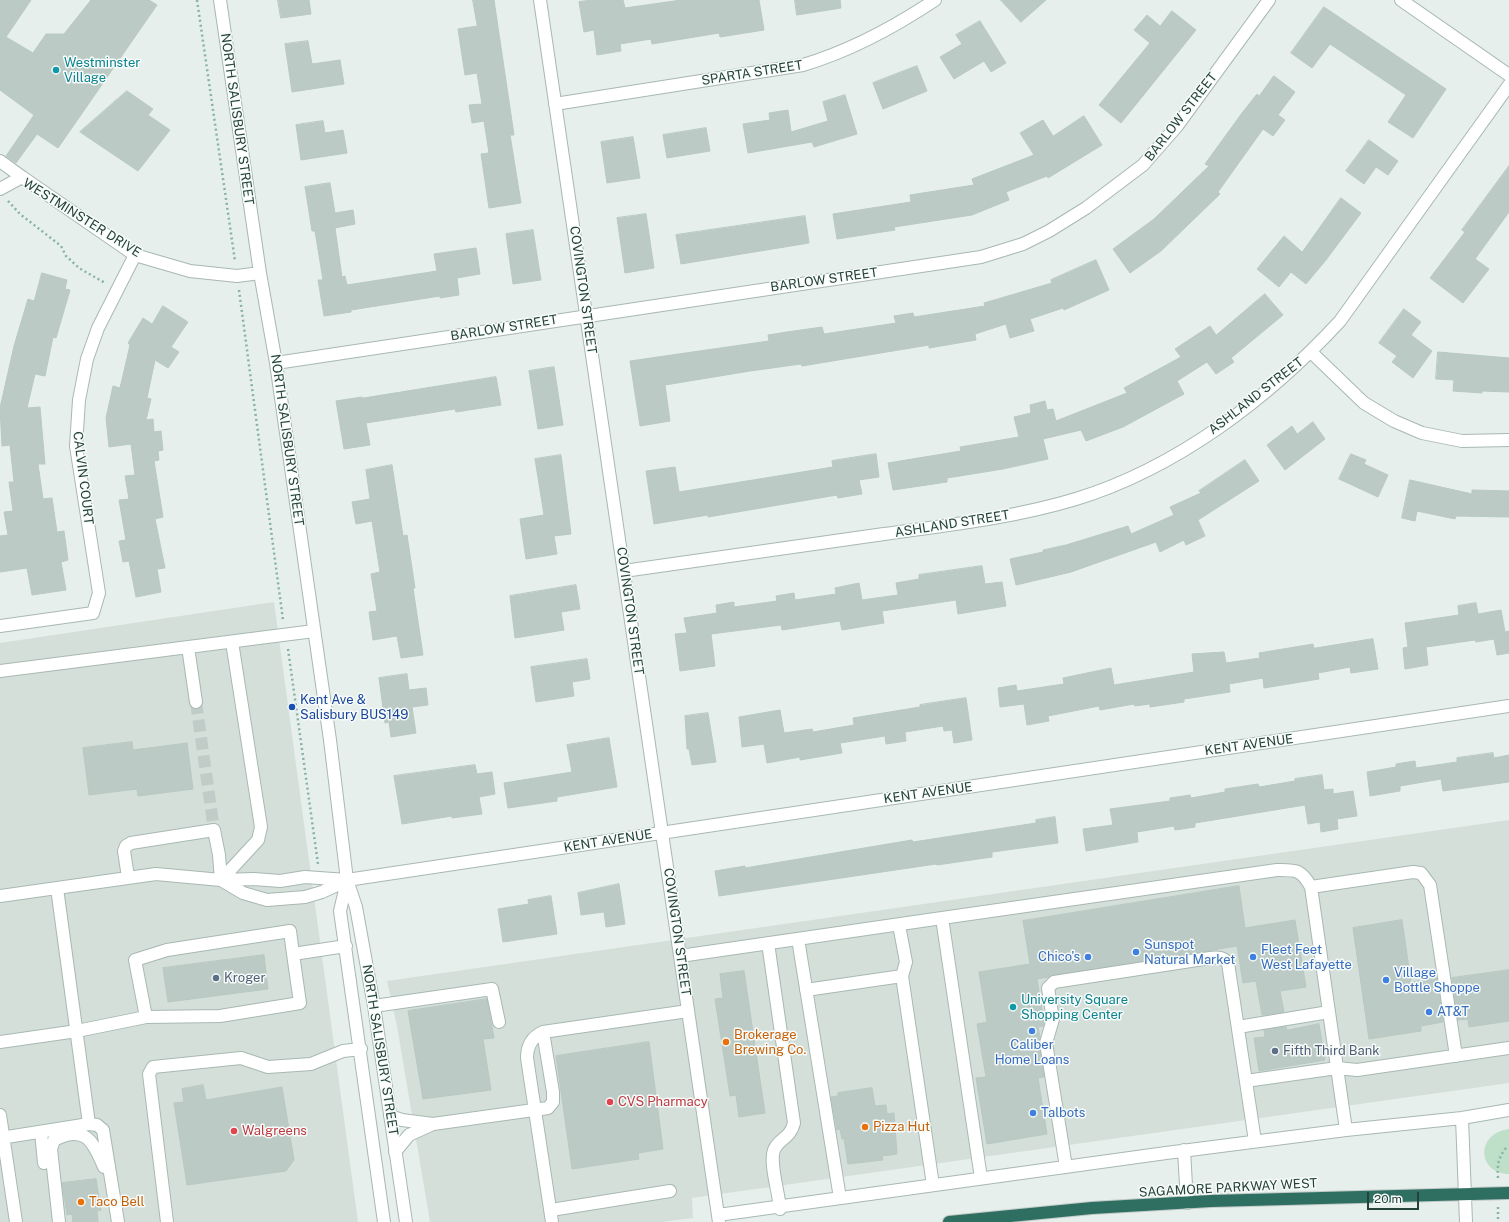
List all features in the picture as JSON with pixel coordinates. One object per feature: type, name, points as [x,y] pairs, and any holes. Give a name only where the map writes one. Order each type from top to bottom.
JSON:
[{"type":"highway","name":"SAGAMORE PARKWAY WEST","points":[[949,1222],[1092,1208],[1187,1203],[1211,1200],[1509,1193]]},
{"type":"street","name":"NORTH SALISBURY STREET","points":[[220,0],[260,273],[276,363],[348,880],[356,907],[374,1006],[406,1222]]},
{"type":"street","name":"COVINGTON STREET","points":[[540,0],[719,1218]]},
{"type":"street","name":"SPARTA STREET","points":[[556,104],[803,65],[832,56],[859,44],[904,21],[935,0]]},
{"type":"street","name":"BARLOW STREET","points":[[276,363],[586,315],[981,258],[1023,244],[1049,231],[1086,208],[1143,165],[1177,126],[1268,0]]},
{"type":"street","points":[[1401,0],[1509,76]]},
{"type":"street","name":"ASHLAND STREET","points":[[624,571],[992,519],[1077,498],[1122,481],[1182,451],[1233,418],[1311,352],[1340,321],[1509,85]]},
{"type":"street","points":[[0,161],[22,177]]},
{"type":"street","name":"WESTMINSTER DRIVE","points":[[0,189],[22,177],[135,255],[190,271],[237,276],[260,273]]},
{"type":"street","name":"CALVIN COURT","points":[[0,626],[94,613],[99,593],[76,446],[79,400],[87,359],[98,328],[135,255]]},
{"type":"street","points":[[1311,352],[1364,404],[1401,424],[1422,433],[1462,441],[1509,440]]},
{"type":"street","points":[[0,672],[314,631]]},
{"type":"street","points":[[221,880],[258,840],[261,827],[232,642]]},
{"type":"street","points":[[188,647],[196,702]]},
{"type":"street","name":"KENT AVENUE","points":[[348,880],[1509,706]]},
{"type":"street","points":[[128,877],[124,851],[126,846],[131,843],[214,830],[219,855],[221,880]]},
{"type":"street","points":[[680,956],[1276,870],[1293,870],[1304,874],[1311,887],[1346,1130]]},
{"type":"street","points":[[1311,887],[1421,872],[1430,885],[1456,1056]]},
{"type":"street","points":[[0,896],[156,874],[221,880],[254,879],[280,881],[305,877],[348,880]]},
{"type":"street","points":[[221,880],[243,893],[267,900],[305,897],[322,892],[348,880]]},
{"type":"street","name":"NORTH SALISBURY STREET","points":[[348,880],[340,911],[361,1049],[384,1222]]},
{"type":"street","points":[[57,888],[89,1124]]},
{"type":"street","points":[[942,918],[981,1178]]},
{"type":"street","points":[[899,925],[906,962],[902,976],[933,1185]]},
{"type":"street","points":[[0,1042],[77,1031],[146,1017],[220,1016],[300,1003],[290,931],[167,950],[135,960],[146,1017]]},
{"type":"street","points":[[798,939],[840,1198]]},
{"type":"street","points":[[768,944],[794,1123],[788,1136],[778,1143],[774,1149],[772,1157],[780,1207]]},
{"type":"street","points":[[293,954],[346,946]]},
{"type":"street","points":[[1066,1166],[1046,1043],[1053,1019],[1048,988],[1054,982],[1218,957],[1225,959],[1228,963],[1255,1141]]},
{"type":"street","points":[[806,990],[902,976]]},
{"type":"street","points":[[374,1006],[492,989],[499,1022]]},
{"type":"street","points":[[670,1191],[552,1216],[527,1050],[536,1035],[543,1032],[688,1011]]},
{"type":"street","points":[[1238,1027],[1329,1012]]},
{"type":"street","points":[[390,1116],[402,1120],[433,1124],[548,1108],[553,1102],[553,1092],[543,1032]]},
{"type":"street","points":[[1246,1081],[1337,1068],[1357,1070],[1509,1048]]},
{"type":"street","points":[[167,1222],[149,1074],[153,1067],[241,1058],[268,1067],[311,1064],[344,1052],[361,1049]]},
{"type":"street","points":[[719,1218],[840,1198],[1066,1166],[1255,1141],[1462,1118],[1509,1110]]},
{"type":"street","points":[[0,1115],[2,1138],[16,1222]]},
{"type":"street","points":[[1462,1118],[1466,1222]]},
{"type":"street","points":[[2,1138],[89,1124],[97,1125],[103,1130],[118,1222]]},
{"type":"street","points":[[395,1152],[409,1135],[433,1124]]},
{"type":"street","points":[[41,1132],[51,1222]]},
{"type":"street","points":[[60,1222],[51,1149],[54,1140],[62,1137],[81,1135],[90,1139],[97,1150],[111,1186]]},
{"type":"street","points":[[1184,1150],[1187,1203]]},
{"type":"path","points":[[197,0],[234,252]]},
{"type":"path","points":[[8,201],[20,214],[61,246],[66,256],[79,268],[105,283]]},
{"type":"path","points":[[240,297],[282,616]]},
{"type":"path","points":[[288,655],[317,856]]},
{"type":"shaded area","points":[[274,602],[358,1222],[0,1222],[0,643]]},
{"type":"shaded area","points":[[1509,820],[1509,1083],[692,1198],[693,1218],[662,1222],[430,1222],[397,1026],[387,981]]},
{"type":"green space","points":[[1509,1129],[1509,1174],[1499,1172],[1491,1168],[1486,1161],[1484,1153],[1485,1145],[1490,1138],[1498,1132]]},
{"type":"building","name":"Westminster Village","points":[[0,0],[31,0],[6,37],[33,53],[46,34],[64,34],[91,0],[149,0],[157,5],[58,148],[37,134],[16,163],[6,156],[34,115],[0,90]]},
{"type":"building","points":[[278,0],[309,0],[311,14],[281,18]]},
{"type":"building","points":[[473,0],[494,0],[514,135],[510,135],[521,203],[489,208],[481,154],[489,153],[484,121],[472,123],[469,105],[482,104],[477,73],[465,75],[458,29],[477,26]]},
{"type":"building","points":[[593,0],[623,0],[625,8],[681,0],[759,0],[764,30],[720,37],[719,33],[652,44],[651,39],[620,44],[621,51],[597,55],[594,30],[584,32],[579,2]]},
{"type":"building","points":[[795,0],[840,0],[841,8],[797,15]]},
{"type":"building","points":[[1001,0],[1046,0],[1021,22]]},
{"type":"building","points":[[1324,7],[1446,89],[1413,138],[1388,122],[1406,95],[1330,44],[1312,68],[1291,53]]},
{"type":"building","points":[[1172,11],[1196,30],[1121,123],[1099,105],[1150,43],[1134,30],[1147,15],[1160,26]]},
{"type":"building","points":[[980,21],[1006,63],[991,72],[984,61],[954,79],[940,57],[962,44],[956,35]]},
{"type":"building","points":[[308,41],[312,64],[340,60],[344,84],[292,92],[285,44]]},
{"type":"building","points":[[917,66],[927,91],[883,109],[873,83]]},
{"type":"building","points":[[1274,76],[1295,92],[1278,115],[1285,120],[1273,136],[1263,129],[1218,192],[1220,194],[1161,251],[1130,273],[1113,249],[1154,219],[1209,166],[1205,164],[1242,113],[1257,94],[1259,96]]},
{"type":"building","points":[[127,91],[153,109],[148,115],[170,130],[138,171],[80,132]]},
{"type":"building","points":[[845,95],[857,134],[814,147],[812,142],[748,153],[743,124],[770,120],[769,113],[788,110],[791,132],[828,121],[823,102]]},
{"type":"building","points":[[1084,116],[1102,145],[1048,178],[1047,176],[1006,192],[1009,200],[972,215],[894,227],[895,230],[837,239],[833,214],[911,202],[910,195],[974,185],[972,179],[1034,155],[1020,133],[1043,120],[1053,136]]},
{"type":"building","points":[[323,121],[325,133],[343,130],[347,153],[301,160],[296,125]]},
{"type":"building","points":[[706,128],[710,151],[667,158],[663,135]]},
{"type":"building","points":[[633,137],[640,178],[607,183],[601,142]]},
{"type":"building","points":[[1369,140],[1398,161],[1388,175],[1376,167],[1364,184],[1346,171]]},
{"type":"building","points":[[1509,166],[1509,212],[1475,259],[1489,269],[1463,303],[1430,278],[1465,232],[1462,230]]},
{"type":"building","points":[[330,183],[335,213],[353,210],[355,224],[335,228],[342,277],[345,276],[347,285],[437,271],[434,254],[476,248],[480,274],[457,278],[459,295],[440,298],[440,296],[351,310],[351,312],[324,316],[318,280],[323,280],[315,231],[312,231],[305,187]]},
{"type":"building","points":[[1341,198],[1361,213],[1306,284],[1291,272],[1279,287],[1257,269],[1284,236],[1302,252]]},
{"type":"building","points":[[646,214],[654,268],[625,273],[617,218]]},
{"type":"building","points":[[805,216],[809,243],[681,264],[676,235]]},
{"type":"building","points":[[533,230],[541,280],[513,284],[506,234]]},
{"type":"building","points":[[1096,260],[1109,290],[1064,310],[1063,308],[1030,319],[1034,331],[1010,338],[1006,324],[975,334],[976,340],[929,348],[929,345],[802,366],[801,364],[750,371],[665,385],[670,421],[640,426],[630,361],[769,341],[768,335],[787,332],[822,327],[824,334],[896,323],[894,316],[913,313],[914,317],[985,306],[984,303],[1052,283],[1051,280]]},
{"type":"building","points":[[42,273],[67,280],[65,289],[70,290],[56,338],[53,337],[45,376],[35,374],[27,408],[40,407],[45,464],[38,464],[43,499],[52,498],[57,532],[64,531],[68,560],[61,562],[66,590],[32,595],[27,568],[0,572],[0,536],[8,535],[4,512],[13,511],[9,482],[14,482],[10,445],[2,446],[0,408],[14,346],[28,299],[34,301]]},
{"type":"building","points":[[1265,294],[1283,315],[1231,358],[1234,362],[1216,374],[1207,362],[1177,381],[1184,394],[1123,427],[1086,441],[1081,430],[1043,439],[1048,459],[1003,469],[947,478],[947,482],[893,490],[888,463],[961,451],[960,447],[1019,437],[1014,417],[1031,413],[1030,405],[1045,401],[1047,410],[1053,409],[1056,421],[1127,393],[1124,388],[1181,357],[1175,349],[1210,326],[1216,335]]},
{"type":"building","points":[[163,306],[188,322],[171,347],[179,352],[168,368],[155,360],[147,398],[151,399],[146,420],[153,419],[154,432],[161,431],[163,450],[158,451],[159,460],[154,461],[163,517],[155,519],[165,568],[157,569],[161,592],[136,597],[129,561],[123,562],[119,541],[126,540],[119,500],[129,499],[125,476],[135,475],[131,444],[109,447],[106,418],[113,386],[120,388],[130,345],[128,343],[143,318],[152,324]]},
{"type":"building","points":[[1404,309],[1421,322],[1411,335],[1432,351],[1413,378],[1392,362],[1397,356],[1379,343]]},
{"type":"building","points":[[1438,352],[1509,358],[1509,392],[1482,391],[1482,393],[1453,391],[1454,380],[1436,379]]},
{"type":"building","points":[[554,367],[563,425],[538,429],[529,371]]},
{"type":"building","points":[[496,377],[501,405],[456,412],[455,409],[366,423],[370,445],[344,449],[336,401]]},
{"type":"building","points":[[1313,422],[1325,439],[1285,470],[1267,445],[1292,426],[1297,434]]},
{"type":"building","points":[[876,454],[879,477],[859,480],[862,494],[838,498],[837,495],[708,517],[708,515],[654,524],[646,471],[675,467],[679,492],[833,467],[832,461]]},
{"type":"building","points":[[1351,454],[1366,460],[1364,464],[1388,475],[1378,497],[1339,479]]},
{"type":"building","points":[[561,455],[571,534],[554,536],[557,554],[526,559],[520,519],[544,515],[535,459]]},
{"type":"building","points":[[1245,460],[1259,481],[1198,520],[1205,536],[1186,545],[1184,540],[1160,552],[1156,542],[1071,572],[1016,585],[1010,559],[1043,552],[1043,550],[1066,545],[1128,526],[1131,534],[1174,515],[1170,507],[1201,493],[1199,491]]},
{"type":"building","points":[[392,465],[403,536],[407,535],[423,655],[401,658],[397,636],[373,640],[369,612],[377,611],[371,574],[380,572],[372,521],[356,524],[352,502],[370,499],[366,470]]},
{"type":"building","points":[[1410,480],[1472,494],[1472,490],[1509,491],[1509,517],[1456,516],[1455,519],[1417,511],[1415,521],[1402,518]]},
{"type":"building","points":[[982,566],[985,584],[1002,582],[1006,606],[958,614],[956,600],[882,611],[884,623],[842,630],[840,621],[782,630],[781,625],[711,634],[715,666],[680,671],[675,634],[687,633],[684,618],[717,613],[716,605],[734,602],[734,607],[777,601],[776,596],[794,593],[795,600],[836,594],[835,588],[859,583],[862,600],[898,595],[896,583],[919,579],[919,575]]},
{"type":"building","points":[[576,585],[580,609],[561,612],[564,630],[515,638],[510,596]]},
{"type":"building","points":[[1476,603],[1478,614],[1501,610],[1505,632],[1509,631],[1509,653],[1497,655],[1494,639],[1476,642],[1475,640],[1426,647],[1428,665],[1405,669],[1403,648],[1408,647],[1405,623],[1459,615],[1458,606]]},
{"type":"building","points":[[1373,639],[1378,669],[1351,673],[1350,667],[1318,673],[1319,679],[1264,688],[1263,678],[1229,684],[1230,692],[1184,699],[1184,702],[1150,707],[1150,704],[1135,706],[1134,704],[1100,710],[1099,706],[1048,716],[1049,721],[1027,725],[1024,704],[1000,707],[998,688],[1016,685],[1017,691],[1064,684],[1063,678],[1111,668],[1114,685],[1194,672],[1192,654],[1224,652],[1226,663],[1260,658],[1259,653],[1313,644],[1314,648]]},
{"type":"building","points":[[587,659],[590,679],[572,682],[574,696],[536,702],[531,667]]},
{"type":"building","points":[[407,674],[409,690],[426,688],[428,705],[412,707],[416,733],[391,737],[389,722],[385,723],[379,678]]},
{"type":"building","points":[[966,698],[972,740],[954,743],[952,730],[944,731],[943,726],[905,732],[906,741],[886,744],[885,736],[840,743],[842,753],[800,760],[800,757],[767,763],[764,744],[742,747],[739,717],[780,710],[784,733],[812,729],[813,732],[854,725],[853,718]]},
{"type":"building","points":[[708,713],[716,762],[692,765],[689,749],[687,749],[685,716]]},
{"type":"building","points":[[609,738],[617,787],[557,797],[557,801],[508,808],[504,783],[572,772],[567,745]]},
{"type":"building","points":[[132,742],[133,750],[187,743],[193,789],[138,796],[137,789],[89,795],[83,748]]},
{"type":"building","points":[[1493,753],[1494,758],[1509,755],[1509,782],[1443,791],[1441,779],[1400,786],[1400,791],[1370,796],[1367,772],[1396,767],[1396,764],[1415,761],[1416,768],[1457,762],[1457,758]]},
{"type":"building","points":[[475,765],[477,774],[492,772],[495,794],[479,797],[482,814],[452,818],[452,816],[402,824],[394,776]]},
{"type":"building","points":[[1322,775],[1324,790],[1333,789],[1333,794],[1353,791],[1357,816],[1337,819],[1338,829],[1321,832],[1320,822],[1308,824],[1305,805],[1195,823],[1195,827],[1175,830],[1174,826],[1137,832],[1138,842],[1086,851],[1083,829],[1113,825],[1110,809],[1170,801],[1170,798],[1190,795],[1191,798],[1225,792],[1225,789],[1258,784],[1259,787]]},
{"type":"building","points":[[1055,817],[1058,843],[992,852],[992,857],[719,896],[715,871],[745,866],[745,868],[912,840],[913,842],[1036,823],[1036,820]]},
{"type":"building","points":[[619,884],[625,924],[606,927],[604,912],[581,915],[578,893]]},
{"type":"building","name":"University Square Shopping Center","points":[[1239,886],[1245,928],[1295,920],[1306,987],[1280,991],[1284,1012],[1262,1015],[1256,981],[1243,983],[1237,946],[1037,979],[1044,1022],[1043,1026],[1038,1027],[1044,1077],[1038,1078],[1047,1134],[987,1144],[976,1078],[986,1077],[977,1024],[987,1022],[979,972],[1030,964],[1023,921]]},
{"type":"building","points":[[551,896],[557,934],[503,942],[498,909],[529,904],[528,900]]},
{"type":"building","name":"Village Bottle Shoppe","points":[[1402,920],[1411,982],[1437,978],[1443,1022],[1421,1026],[1421,1031],[1369,1039],[1353,928]]},
{"type":"building","name":"Kroger","points":[[264,955],[268,989],[168,1002],[163,968]]},
{"type":"building","points":[[1509,970],[1509,1021],[1469,1027],[1468,1019],[1458,1020],[1452,978]]},
{"type":"building","points":[[744,971],[765,1113],[739,1117],[736,1095],[730,1096],[715,999],[723,998],[720,974]]},
{"type":"building","points":[[487,999],[494,1038],[483,1039],[491,1090],[423,1099],[408,1011]]},
{"type":"building","points":[[1319,1024],[1325,1060],[1259,1071],[1254,1038],[1265,1037],[1264,1030],[1286,1027],[1287,1030]]},
{"type":"building","name":"CVS Pharmacy","points":[[649,1042],[663,1149],[638,1153],[639,1159],[572,1169],[556,1056]]},
{"type":"building","name":"Walgreens","points":[[203,1085],[206,1100],[282,1087],[294,1160],[286,1171],[187,1185],[174,1103],[184,1102],[182,1089]]},
{"type":"building","name":"Pizza Hut","points":[[872,1088],[875,1106],[886,1105],[887,1114],[894,1113],[897,1154],[882,1156],[883,1160],[848,1164],[844,1139],[842,1139],[840,1129],[837,1130],[831,1097],[838,1096],[838,1093]]},
{"type":"building","name":"Taco Bell","points":[[96,1179],[101,1210],[97,1211],[98,1222],[73,1222],[72,1214],[67,1215],[62,1183]]},
{"type":"tunnel","points":[[196,702],[214,830]]},
{"type":"place","name":"Westminster Village","points":[[56,70]]},
{"type":"place","name":"Kent Ave & Salisbury BUS149","points":[[292,707]]},
{"type":"place","name":"Sunspot Natural Market","points":[[1136,952]]},
{"type":"place","name":"Chico's","points":[[1088,957]]},
{"type":"place","name":"Fleet Feet West Lafayette","points":[[1253,957]]},
{"type":"place","name":"Kroger","points":[[216,978]]},
{"type":"place","name":"Village Bottle Shoppe","points":[[1386,980]]},
{"type":"place","name":"University Square Shopping Center","points":[[1013,1007]]},
{"type":"place","name":"AT&T","points":[[1429,1012]]},
{"type":"place","name":"Caliber Home Loans","points":[[1032,1031]]},
{"type":"place","name":"Brokerage Brewing Co.","points":[[726,1042]]},
{"type":"place","name":"Fifth Third Bank","points":[[1275,1051]]},
{"type":"place","name":"CVS Pharmacy","points":[[610,1102]]},
{"type":"place","name":"Talbots","points":[[1033,1113]]},
{"type":"place","name":"Pizza Hut","points":[[865,1127]]},
{"type":"place","name":"Walgreens","points":[[234,1131]]},
{"type":"place","name":"Taco Bell","points":[[81,1202]]}]
